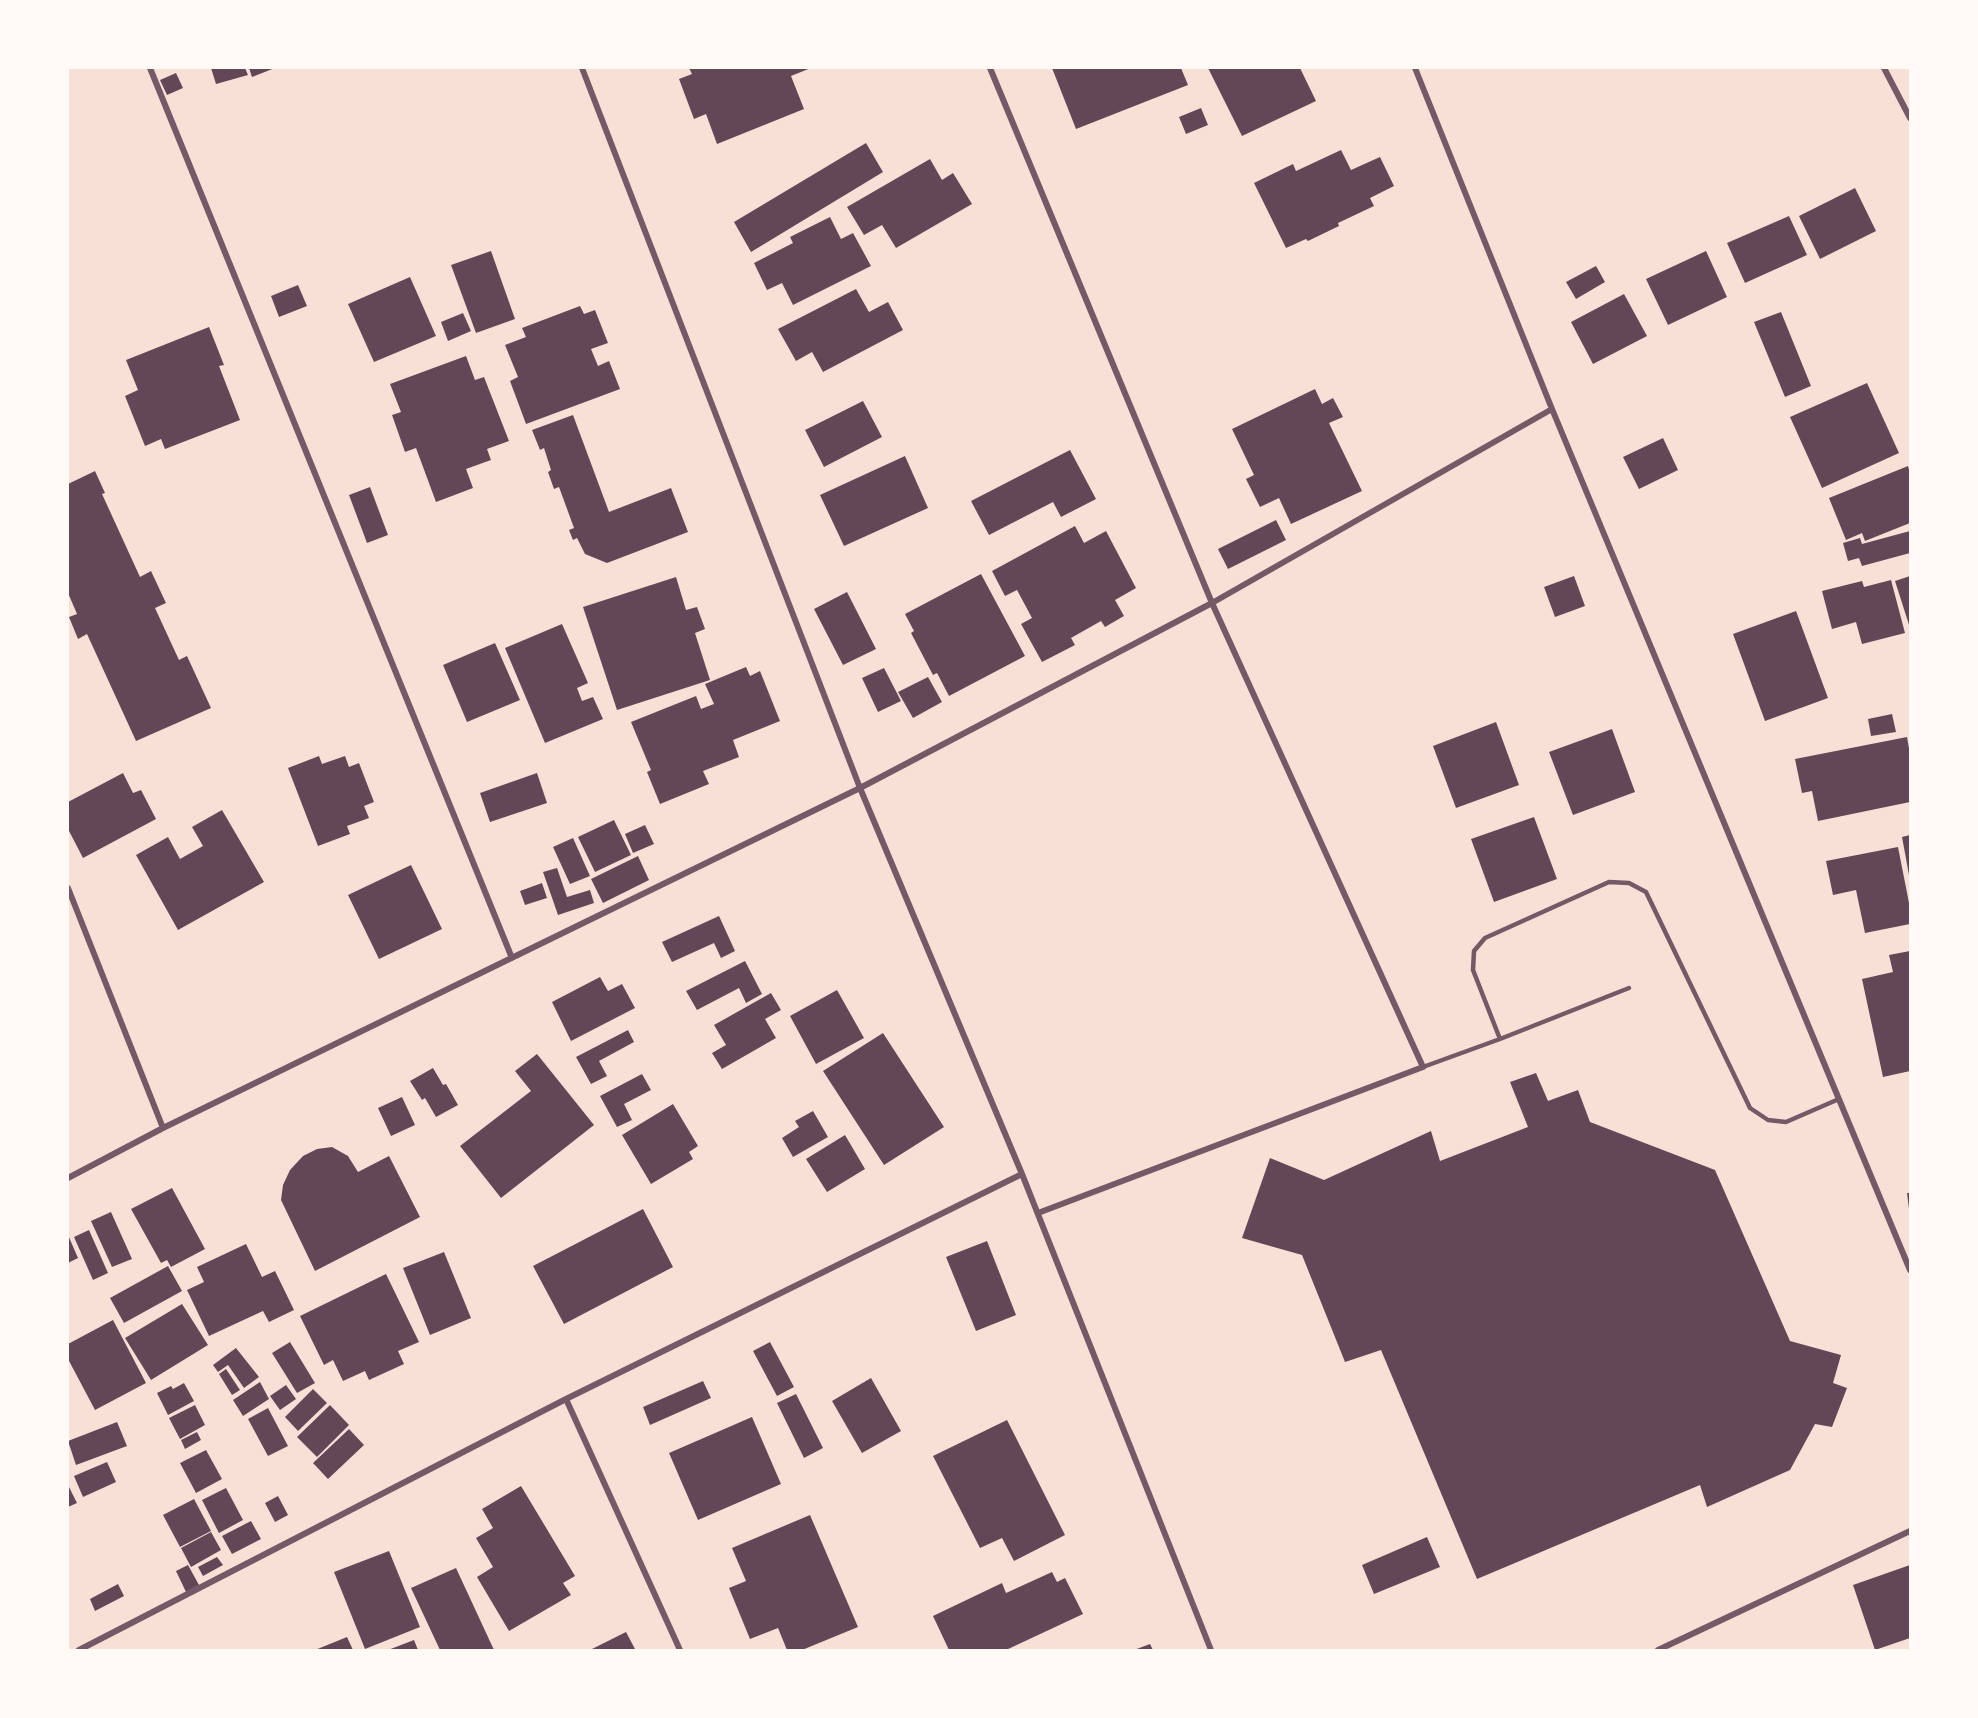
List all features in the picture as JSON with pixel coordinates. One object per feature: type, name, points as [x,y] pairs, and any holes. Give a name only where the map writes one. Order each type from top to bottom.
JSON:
[{"type":"street","points":[[150,68],[512,958]]},
{"type":"street","points":[[582,68],[860,788],[1038,1213],[1211,1650]]},
{"type":"street","points":[[990,68],[1212,603],[1423,1067],[1038,1213]]},
{"type":"street","points":[[1415,68],[1552,409],[1911,1270]]},
{"type":"street","points":[[1884,68],[1911,118]]},
{"type":"street","points":[[68,1178],[163,1128],[860,788],[1212,603],[1552,409]]},
{"type":"street","points":[[68,888],[163,1128]]},
{"type":"street","points":[[79,1650],[566,1399],[1022,1174]]},
{"type":"street","points":[[566,1399],[680,1650]]},
{"type":"street","points":[[1658,1650],[1911,1531]]},
{"type":"lane","points":[[1500,1039],[1473,970],[1474,951],[1485,938],[1609,882],[1629,883],[1646,892],[1750,1108],[1768,1120],[1786,1122],[1839,1099]]},
{"type":"lane","points":[[1423,1067],[1629,988]]},
{"type":"building","points":[[211,68],[245,68],[248,75],[216,84]]},
{"type":"building","points":[[249,68],[275,68],[252,77]]},
{"type":"building","points":[[689,68],[811,68],[791,76],[804,109],[717,144],[706,114],[694,119],[679,79],[692,74]]},
{"type":"building","points":[[1052,68],[1181,68],[1188,85],[1076,129]]},
{"type":"building","points":[[1208,68],[1300,68],[1316,101],[1242,136]]},
{"type":"building","points":[[176,73],[183,88],[167,95],[160,80]]},
{"type":"building","points":[[1201,108],[1208,125],[1186,134],[1179,117]]},
{"type":"building","points":[[866,143],[883,172],[751,252],[734,222]]},
{"type":"building","points":[[1341,150],[1351,170],[1380,157],[1394,186],[1370,198],[1374,206],[1338,223],[1339,226],[1308,241],[1306,239],[1286,248],[1254,183],[1293,164],[1296,171]]},
{"type":"building","points":[[930,159],[942,180],[953,173],[972,204],[896,248],[882,225],[864,235],[847,207]]},
{"type":"building","points":[[1855,188],[1876,231],[1820,259],[1799,216]]},
{"type":"building","points":[[1789,216],[1807,255],[1745,283],[1727,243]]},
{"type":"building","points":[[830,217],[841,239],[853,233],[871,266],[793,305],[782,283],[767,290],[754,263],[793,243],[790,237]]},
{"type":"building","points":[[491,251],[515,319],[476,333],[451,265]]},
{"type":"building","points":[[1706,251],[1727,297],[1668,325],[1646,279]]},
{"type":"building","points":[[1596,266],[1605,282],[1576,299],[1566,282]]},
{"type":"building","points":[[410,277],[436,336],[374,362],[348,304]]},
{"type":"building","points":[[298,285],[307,306],[279,317],[271,296]]},
{"type":"building","points":[[856,289],[869,312],[888,302],[903,330],[823,372],[812,352],[796,361],[778,329]]},
{"type":"building","points":[[1624,294],[1647,336],[1593,364],[1571,322]]},
{"type":"building","points":[[580,306],[584,314],[595,310],[608,343],[591,349],[598,366],[609,361],[620,389],[526,424],[510,381],[518,377],[505,345],[526,337],[522,328]]},
{"type":"building","points":[[1781,312],[1811,386],[1785,397],[1754,322]]},
{"type":"building","points":[[463,313],[471,331],[448,341],[441,322]]},
{"type":"building","points":[[209,327],[224,365],[219,366],[240,420],[165,449],[161,439],[145,446],[125,396],[138,390],[126,360]]},
{"type":"building","points":[[466,356],[475,380],[484,377],[509,441],[487,449],[491,460],[466,469],[473,488],[436,502],[416,448],[405,452],[392,415],[401,412],[390,384]]},
{"type":"building","points":[[1867,383],[1899,453],[1822,488],[1790,417]]},
{"type":"building","points":[[1315,389],[1322,404],[1333,398],[1343,417],[1329,423],[1362,491],[1291,524],[1279,498],[1260,507],[1246,479],[1254,475],[1232,429]]},
{"type":"building","points":[[863,401],[882,437],[824,467],[805,430]]},
{"type":"building","points":[[573,415],[609,512],[671,488],[688,532],[607,563],[585,554],[577,538],[573,540],[569,530],[574,528],[559,487],[554,489],[548,472],[551,470],[544,448],[540,450],[532,430]]},
{"type":"building","points":[[1663,438],[1678,470],[1639,489],[1623,457]]},
{"type":"building","points":[[1070,450],[1096,499],[1061,517],[1053,502],[989,535],[971,501]]},
{"type":"building","points":[[905,456],[928,508],[844,546],[820,495]]},
{"type":"building","points":[[1908,466],[1910,523],[1865,541],[1862,533],[1846,540],[1829,498]]},
{"type":"building","points":[[95,471],[105,493],[102,494],[140,577],[151,571],[166,603],[155,608],[179,660],[187,656],[211,708],[136,741],[87,634],[78,639],[69,617],[77,614],[68,593],[68,484]]},
{"type":"building","points":[[370,487],[388,535],[367,543],[349,495]]},
{"type":"building","points":[[1276,520],[1286,540],[1228,569],[1218,549]]},
{"type":"building","points":[[1075,526],[1084,543],[1106,531],[1136,588],[1115,600],[1124,616],[1105,627],[1101,621],[1071,638],[1075,645],[1042,662],[1021,624],[1032,618],[1017,590],[1005,596],[992,571]]},
{"type":"building","points":[[1910,531],[1910,553],[1862,566],[1859,558],[1848,561],[1843,543],[1860,538],[1862,544]]},
{"type":"building","points":[[981,574],[1025,656],[949,696],[937,673],[933,675],[911,633],[914,631],[905,614]]},
{"type":"building","points":[[1574,576],[1585,606],[1555,617],[1544,587]]},
{"type":"building","points":[[1910,576],[1910,628],[1895,581]]},
{"type":"building","points":[[676,577],[686,610],[697,607],[705,629],[695,633],[710,680],[617,710],[583,607]]},
{"type":"building","points":[[1891,580],[1905,633],[1862,644],[1856,622],[1832,629],[1822,591],[1862,581],[1864,587]]},
{"type":"building","points":[[847,592],[876,649],[843,665],[814,609]]},
{"type":"building","points":[[1796,611],[1828,698],[1765,721],[1733,634]]},
{"type":"building","points":[[562,624],[588,683],[577,688],[582,701],[593,697],[603,719],[545,743],[505,648]]},
{"type":"building","points":[[495,643],[520,700],[467,722],[443,665]]},
{"type":"building","points":[[746,667],[750,676],[760,671],[780,721],[733,740],[739,757],[703,771],[709,784],[660,804],[647,772],[651,770],[631,722],[696,696],[701,709],[714,704],[705,684]]},
{"type":"building","points":[[884,668],[901,701],[878,712],[862,678]]},
{"type":"building","points":[[928,677],[942,702],[913,718],[898,692]]},
{"type":"building","points":[[1892,714],[1896,732],[1871,736],[1868,719]]},
{"type":"building","points":[[1496,722],[1519,785],[1456,808],[1433,746]]},
{"type":"building","points":[[1612,729],[1635,792],[1573,815],[1549,752]]},
{"type":"building","points":[[1907,737],[1910,754],[1910,802],[1818,821],[1812,791],[1802,793],[1795,759]]},
{"type":"building","points":[[319,756],[322,764],[345,756],[349,767],[359,763],[374,802],[364,806],[369,818],[347,826],[350,834],[318,846],[288,768]]},
{"type":"building","points":[[123,773],[133,793],[141,790],[156,819],[83,858],[68,829],[68,802]]},
{"type":"building","points":[[537,773],[547,803],[490,822],[480,793]]},
{"type":"building","points":[[222,810],[264,882],[178,930],[136,855],[168,837],[180,859],[203,846],[192,827]]},
{"type":"building","points":[[1534,817],[1557,879],[1494,902],[1471,839]]},
{"type":"building","points":[[614,820],[631,855],[595,872],[578,837]]},
{"type":"building","points":[[645,825],[654,844],[633,853],[625,834]]},
{"type":"building","points":[[1910,835],[1910,875],[1909,875],[1902,837]]},
{"type":"building","points":[[573,838],[590,876],[570,884],[553,847]]},
{"type":"building","points":[[1898,847],[1910,908],[1910,924],[1865,933],[1856,890],[1833,895],[1826,861]]},
{"type":"building","points":[[638,856],[649,880],[603,903],[591,879]]},
{"type":"building","points":[[411,865],[442,929],[379,959],[348,895]]},
{"type":"building","points":[[557,868],[567,897],[590,890],[594,903],[558,915],[543,872]]},
{"type":"building","points":[[542,883],[547,898],[525,905],[520,891]]},
{"type":"building","points":[[719,916],[735,951],[721,958],[714,943],[672,962],[662,942]]},
{"type":"building","points":[[1910,951],[1910,1071],[1883,1077],[1862,979],[1893,972],[1889,955]]},
{"type":"building","points":[[745,961],[762,994],[746,1003],[739,988],[697,1010],[686,991]]},
{"type":"building","points":[[600,977],[608,991],[622,984],[635,1008],[571,1041],[552,1002]]},
{"type":"building","points":[[837,990],[864,1038],[816,1064],[790,1016]]},
{"type":"building","points":[[771,993],[781,1010],[765,1019],[776,1038],[722,1069],[712,1053],[726,1045],[714,1025]]},
{"type":"building","points":[[628,1030],[634,1042],[599,1061],[607,1076],[591,1084],[576,1057]]},
{"type":"building","points":[[883,1033],[944,1127],[884,1165],[823,1071]]},
{"type":"building","points":[[537,1054],[594,1125],[501,1198],[460,1146],[531,1091],[515,1071]]},
{"type":"building","points":[[433,1068],[443,1085],[446,1084],[458,1105],[436,1117],[425,1098],[422,1100],[410,1081]]},
{"type":"building","points":[[1536,1073],[1548,1101],[1578,1090],[1590,1122],[1715,1170],[1790,1341],[1841,1355],[1833,1383],[1847,1388],[1832,1427],[1815,1424],[1790,1470],[1707,1507],[1700,1485],[1477,1579],[1381,1350],[1345,1362],[1302,1255],[1242,1238],[1270,1158],[1324,1180],[1431,1131],[1440,1161],[1528,1127],[1510,1082]]},
{"type":"building","points":[[642,1074],[651,1090],[624,1104],[632,1120],[617,1127],[600,1096]]},
{"type":"building","points":[[402,1097],[415,1125],[391,1136],[378,1108]]},
{"type":"building","points":[[673,1104],[698,1146],[689,1152],[693,1159],[651,1184],[622,1135]]},
{"type":"building","points":[[813,1111],[828,1137],[793,1157],[782,1138],[799,1127],[795,1121]]},
{"type":"building","points":[[845,1135],[865,1169],[827,1192],[806,1159]]},
{"type":"building","points":[[332,1147],[348,1156],[358,1172],[389,1156],[420,1217],[315,1271],[281,1200],[283,1185],[290,1170],[303,1156],[317,1149]]},
{"type":"building","points":[[172,1188],[205,1249],[171,1267],[167,1260],[161,1263],[131,1209]]},
{"type":"building","points":[[1907,1193],[1910,1193],[1910,1209],[1909,1209]]},
{"type":"building","points":[[643,1209],[673,1267],[564,1324],[533,1266]]},
{"type":"building","points":[[111,1212],[132,1259],[112,1267],[91,1221]]},
{"type":"building","points":[[89,1230],[108,1273],[93,1280],[74,1237]]},
{"type":"building","points":[[68,1235],[78,1258],[68,1263]]},
{"type":"building","points":[[987,1241],[1016,1315],[976,1331],[946,1257]]},
{"type":"building","points":[[246,1244],[262,1277],[275,1271],[294,1310],[269,1322],[263,1311],[209,1336],[187,1290],[204,1282],[197,1267]]},
{"type":"building","points":[[444,1252],[471,1318],[430,1335],[403,1268]]},
{"type":"building","points":[[168,1266],[182,1291],[124,1323],[110,1298]]},
{"type":"building","points":[[386,1274],[419,1342],[398,1351],[404,1364],[369,1380],[365,1371],[343,1381],[333,1360],[324,1365],[300,1316]]},
{"type":"building","points":[[182,1304],[208,1345],[151,1380],[125,1338]]},
{"type":"building","points":[[113,1320],[146,1383],[95,1410],[68,1359],[68,1344]]},
{"type":"building","points":[[290,1342],[315,1383],[297,1393],[272,1353]]},
{"type":"building","points":[[770,1342],[794,1387],[777,1396],[753,1351]]},
{"type":"building","points":[[236,1348],[259,1377],[244,1388],[228,1365],[218,1372],[213,1365]]},
{"type":"building","points":[[226,1369],[240,1390],[232,1395],[219,1374]]},
{"type":"building","points":[[871,1378],[901,1431],[862,1453],[832,1401]]},
{"type":"building","points":[[703,1381],[711,1398],[650,1425],[643,1407]]},
{"type":"building","points":[[260,1382],[269,1399],[243,1416],[233,1400]]},
{"type":"building","points":[[184,1383],[194,1401],[168,1415],[157,1393],[171,1386],[173,1389]]},
{"type":"building","points":[[286,1385],[296,1399],[280,1410],[270,1396]]},
{"type":"building","points":[[313,1389],[327,1403],[298,1431],[285,1417]]},
{"type":"building","points":[[796,1394],[823,1448],[804,1458],[777,1403]]},
{"type":"building","points":[[195,1405],[205,1425],[180,1439],[169,1418]]},
{"type":"building","points":[[330,1405],[349,1425],[317,1457],[297,1437]]},
{"type":"building","points":[[268,1408],[288,1446],[268,1456],[248,1419]]},
{"type":"building","points":[[752,1417],[781,1484],[698,1520],[669,1453]]},
{"type":"building","points":[[1007,1420],[1065,1535],[1014,1561],[1002,1538],[980,1548],[933,1456]]},
{"type":"building","points":[[117,1422],[127,1446],[76,1465],[68,1441]]},
{"type":"building","points":[[349,1429],[364,1445],[328,1479],[313,1463]]},
{"type":"building","points":[[197,1432],[201,1440],[185,1449],[181,1440]]},
{"type":"building","points":[[206,1450],[222,1479],[196,1493],[180,1463]]},
{"type":"building","points":[[107,1462],[116,1482],[83,1497],[74,1476]]},
{"type":"building","points":[[68,1485],[77,1503],[68,1507]]},
{"type":"building","points":[[521,1486],[575,1576],[563,1583],[571,1595],[509,1631],[477,1577],[493,1567],[476,1538],[493,1528],[482,1509]]},
{"type":"building","points":[[226,1488],[243,1520],[219,1533],[202,1500]]},
{"type":"building","points":[[278,1496],[288,1515],[275,1522],[265,1503]]},
{"type":"building","points":[[194,1499],[211,1531],[180,1547],[163,1515]]},
{"type":"building","points":[[810,1515],[858,1627],[802,1650],[787,1650],[778,1628],[750,1639],[729,1588],[746,1581],[732,1548]]},
{"type":"building","points":[[251,1521],[261,1539],[232,1554],[222,1536]]},
{"type":"building","points":[[211,1532],[221,1550],[191,1567],[181,1548]]},
{"type":"building","points":[[1427,1537],[1440,1567],[1374,1594],[1362,1565]]},
{"type":"building","points":[[389,1551],[420,1627],[365,1649],[334,1572]]},
{"type":"building","points":[[217,1557],[223,1565],[203,1576],[198,1567]]},
{"type":"building","points":[[188,1565],[199,1585],[186,1592],[176,1571]]},
{"type":"building","points":[[1910,1565],[1910,1638],[1875,1650],[1853,1585]]},
{"type":"building","points":[[456,1568],[494,1650],[440,1650],[411,1588]]},
{"type":"building","points":[[1052,1572],[1057,1582],[1065,1578],[1083,1614],[1006,1650],[949,1650],[933,1616],[1002,1583],[1006,1593]]},
{"type":"building","points":[[118,1584],[124,1596],[95,1611],[90,1599]]},
{"type":"building","points":[[626,1632],[635,1649],[590,1650]]},
{"type":"building","points":[[347,1637],[353,1650],[315,1650]]},
{"type":"building","points":[[414,1640],[418,1650],[388,1650]]},
{"type":"building","points":[[1150,1644],[1153,1650],[1134,1650]]}]
